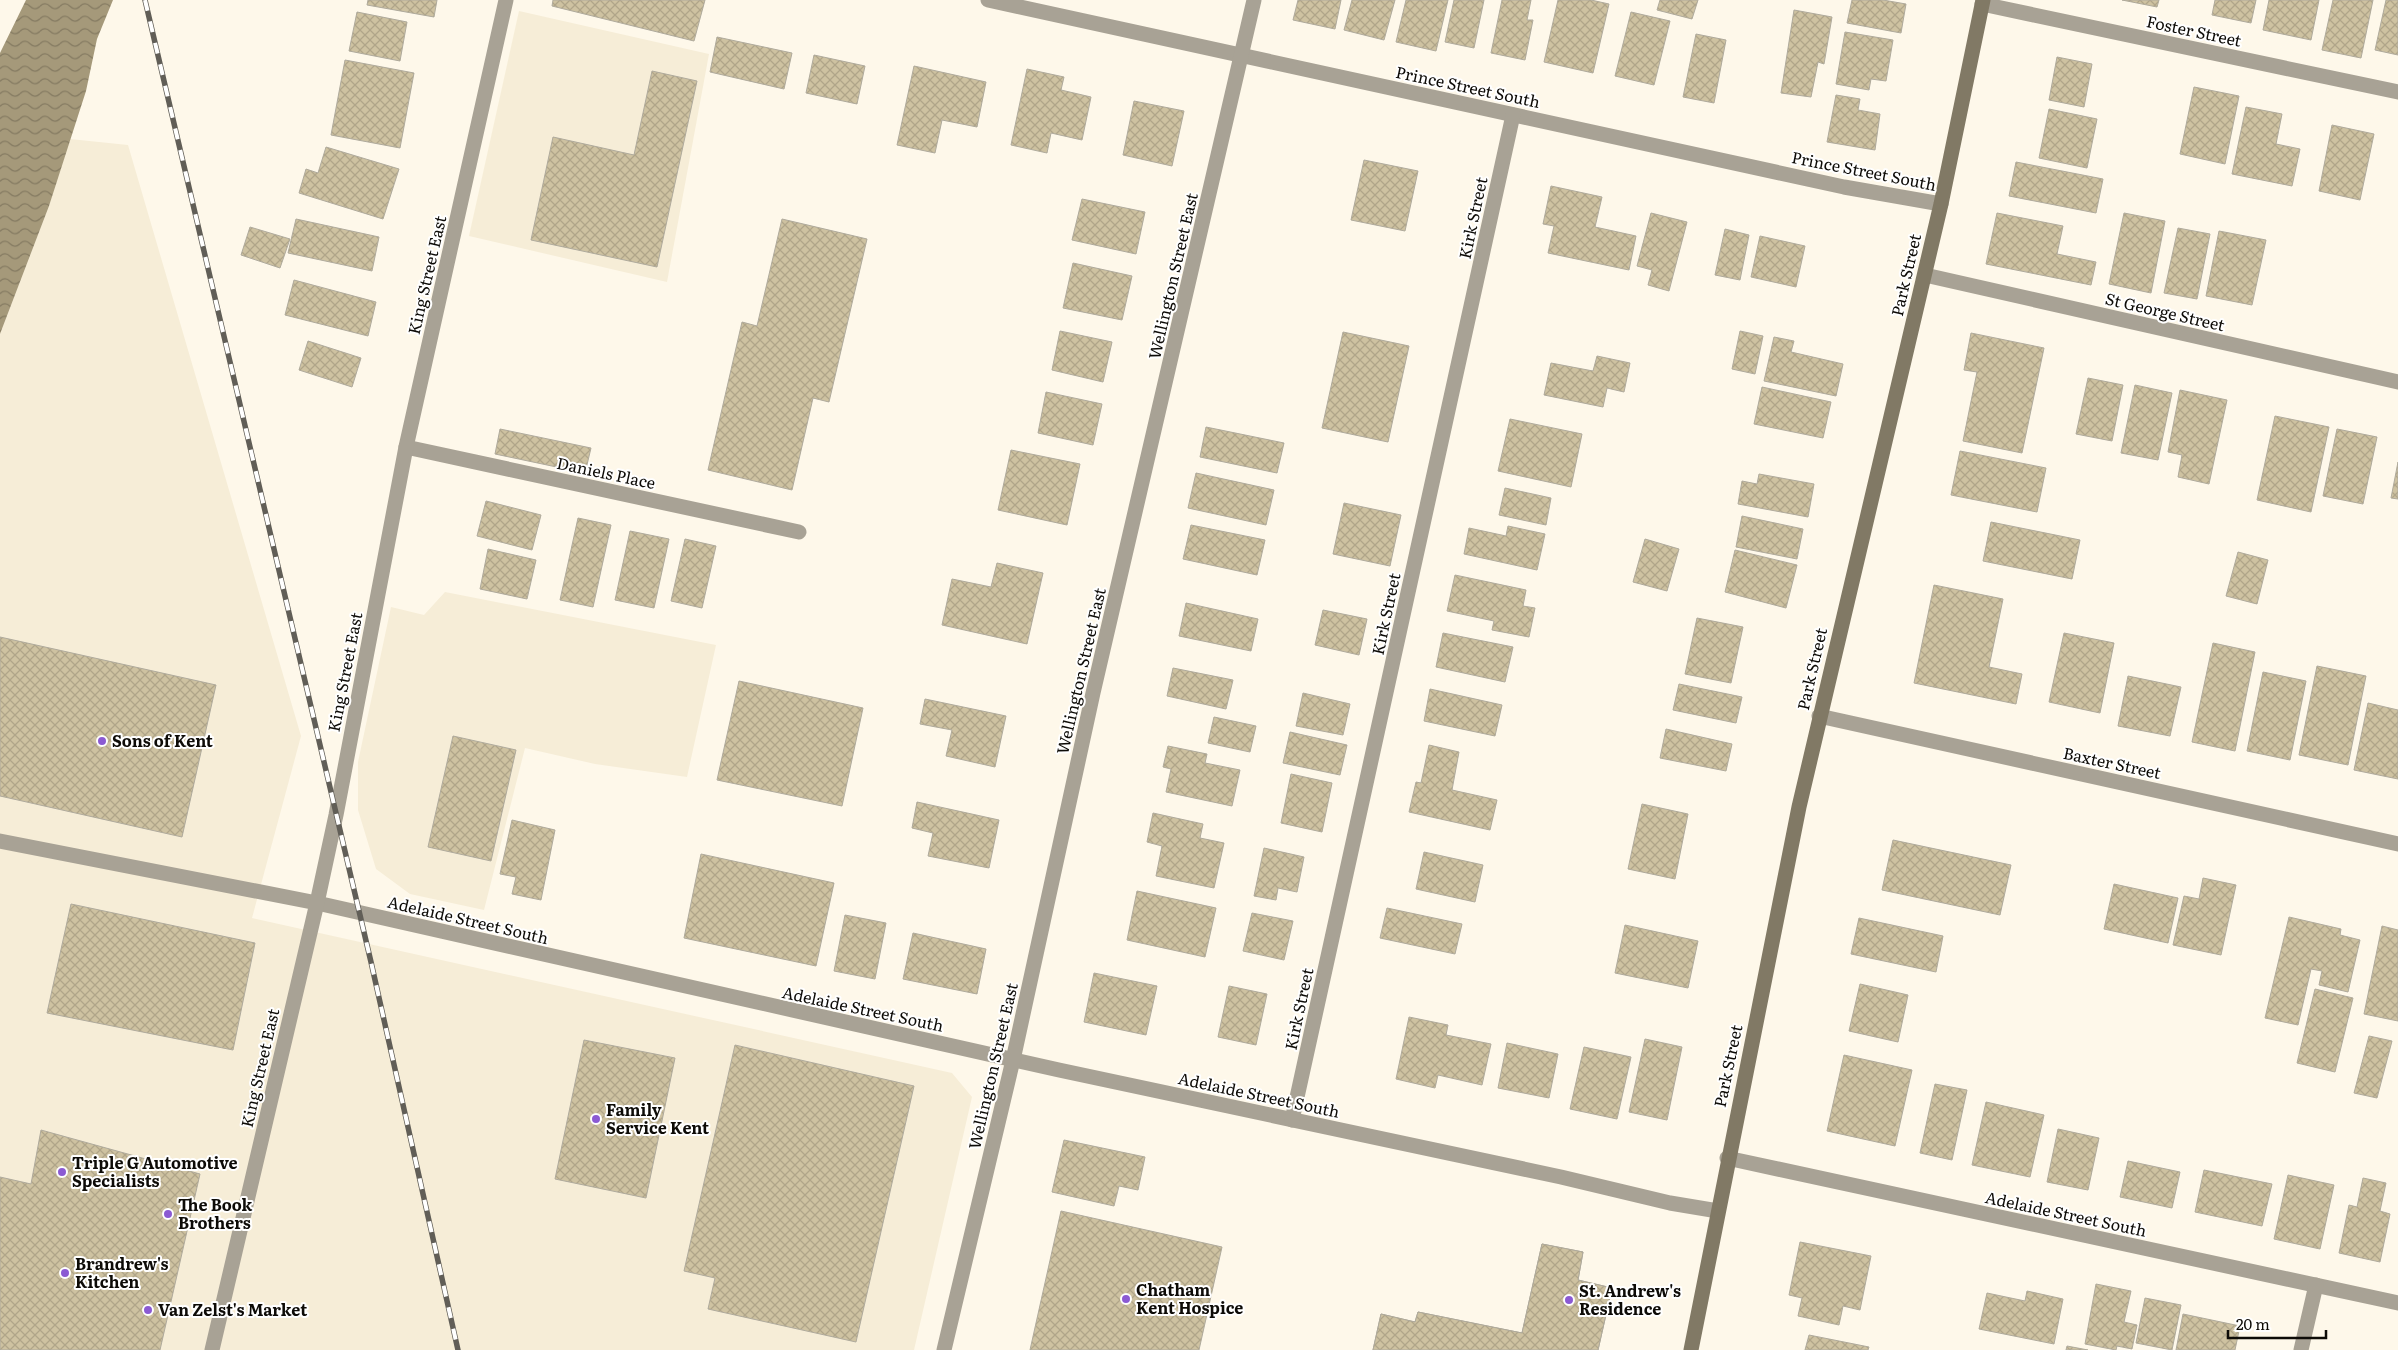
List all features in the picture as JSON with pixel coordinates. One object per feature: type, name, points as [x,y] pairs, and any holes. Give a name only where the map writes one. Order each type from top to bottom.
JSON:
[{"type":"street","name":"King Street East","points":[[212,1350],[336,815],[406,448],[506,0]]},
{"type":"street","name":"Prince Street South","points":[[988,0],[1844,187],[1941,204]]},
{"type":"street","name":"Wellington Street East","points":[[944,1350],[1013,1060],[1093,693],[1254,0]]},
{"type":"street","name":"Foster Street","points":[[1983,2],[2398,92]]},
{"type":"street","name":"Park Street","points":[[1691,1350],[1728,1158],[1819,716],[1925,275],[1983,2]]},
{"type":"street","name":"Kirk Street","points":[[1292,1120],[1513,115]]},
{"type":"street","name":"St George Street","points":[[1925,275],[2398,382]]},
{"type":"street","name":"Daniels Place","points":[[406,448],[799,532]]},
{"type":"street","name":"Baxter Street","points":[[1819,716],[2398,844]]},
{"type":"street","name":"Adelaide Street South","points":[[0,841],[316,903],[1013,1060],[1670,1203],[1718,1211]]},
{"type":"street","name":"Adelaide Street South","points":[[1728,1158],[2398,1303]]},
{"type":"street","points":[[2301,1350],[2316,1286]]},
{"type":"shaded area","points":[[519,11],[709,54],[667,282],[469,236]]},
{"type":"shaded area","points":[[70,139],[128,145],[301,736],[252,918],[952,1073],[972,1097],[914,1350],[0,1350],[0,334],[49,206]]},
{"type":"shaded area","points":[[445,592],[716,645],[687,777],[595,764],[525,748],[484,910],[410,894],[376,869],[358,810],[358,762],[391,607],[424,615]]},
{"type":"water","points":[[26,0],[113,0],[97,39],[86,91],[49,206],[0,334],[0,53]]},
{"type":"building","points":[[368,0],[437,0],[434,17],[367,5]]},
{"type":"building","points":[[553,0],[705,0],[694,41],[552,6]]},
{"type":"building","points":[[1298,0],[1341,0],[1335,29],[1293,20]]},
{"type":"building","points":[[1352,0],[1395,0],[1384,40],[1344,30]]},
{"type":"building","points":[[1406,0],[1448,0],[1436,51],[1396,42]]},
{"type":"building","points":[[1454,0],[1484,0],[1474,48],[1445,42]]},
{"type":"building","points":[[1502,0],[1531,0],[1527,20],[1533,20],[1525,60],[1491,53]]},
{"type":"building","points":[[1558,0],[1591,0],[1609,4],[1593,73],[1544,62]]},
{"type":"building","points":[[1660,0],[1698,0],[1692,19],[1657,10]]},
{"type":"building","points":[[1852,0],[1883,0],[1906,4],[1901,33],[1847,23]]},
{"type":"building","points":[[2122,0],[2159,0],[2157,7]]},
{"type":"building","points":[[2215,0],[2256,0],[2251,23],[2212,15]]},
{"type":"building","points":[[2269,0],[2319,0],[2311,40],[2263,30]]},
{"type":"building","points":[[2333,0],[2373,0],[2361,58],[2322,50]]},
{"type":"building","points":[[2386,0],[2398,0],[2398,55],[2375,50]]},
{"type":"building","points":[[1794,10],[1832,17],[1824,64],[1818,62],[1811,97],[1781,93]]},
{"type":"building","points":[[357,12],[407,22],[400,61],[349,51]]},
{"type":"building","points":[[1631,12],[1670,21],[1654,85],[1615,76]]},
{"type":"building","points":[[1845,32],[1893,40],[1886,81],[1871,79],[1869,90],[1836,84]]},
{"type":"building","points":[[1696,34],[1726,40],[1714,103],[1683,97]]},
{"type":"building","points":[[717,37],[792,53],[784,89],[710,72]]},
{"type":"building","points":[[814,55],[865,66],[857,104],[806,93]]},
{"type":"building","points":[[2057,57],[2092,64],[2084,107],[2049,100]]},
{"type":"building","points":[[345,60],[414,73],[400,148],[331,135]]},
{"type":"building","points":[[914,66],[986,82],[977,127],[942,120],[935,153],[897,145]]},
{"type":"building","points":[[1027,69],[1064,77],[1061,90],[1091,97],[1082,140],[1051,133],[1047,153],[1011,145]]},
{"type":"building","points":[[652,71],[697,81],[657,267],[531,240],[553,137],[634,155]]},
{"type":"building","points":[[2194,87],[2239,96],[2225,164],[2180,154]]},
{"type":"building","points":[[1836,95],[1860,99],[1858,110],[1880,114],[1875,150],[1827,142]]},
{"type":"building","points":[[1134,101],[1184,111],[1172,166],[1123,155]]},
{"type":"building","points":[[2246,107],[2282,114],[2276,144],[2300,149],[2292,186],[2232,174]]},
{"type":"building","points":[[2049,109],[2097,119],[2087,168],[2039,158]]},
{"type":"building","points":[[2332,125],[2374,134],[2360,200],[2319,191]]},
{"type":"building","points":[[326,147],[399,169],[383,219],[299,193],[306,169],[318,173]]},
{"type":"building","points":[[1364,160],[1418,171],[1405,231],[1351,220]]},
{"type":"building","points":[[2016,162],[2103,179],[2096,213],[2009,196]]},
{"type":"building","points":[[1551,186],[1602,197],[1595,227],[1636,236],[1629,270],[1548,253],[1554,226],[1543,224]]},
{"type":"building","points":[[1082,199],[1145,212],[1136,254],[1072,240]]},
{"type":"building","points":[[1651,213],[1687,222],[1669,291],[1648,285],[1652,270],[1637,266]]},
{"type":"building","points":[[1997,213],[2063,226],[2057,254],[2096,262],[2091,285],[1986,264]]},
{"type":"building","points":[[2124,213],[2165,221],[2151,293],[2109,284]]},
{"type":"building","points":[[296,219],[379,237],[372,271],[288,253]]},
{"type":"building","points":[[782,219],[867,239],[829,402],[813,398],[792,490],[708,470],[742,322],[757,326]]},
{"type":"building","points":[[250,227],[290,239],[280,268],[241,255]]},
{"type":"building","points":[[2178,228],[2210,234],[2197,299],[2164,293]]},
{"type":"building","points":[[1725,229],[1749,235],[1740,280],[1715,275]]},
{"type":"building","points":[[2219,231],[2266,240],[2252,305],[2206,296]]},
{"type":"building","points":[[1760,236],[1805,246],[1796,287],[1751,277]]},
{"type":"building","points":[[1073,263],[1132,276],[1122,320],[1063,308]]},
{"type":"building","points":[[294,280],[376,302],[368,336],[285,315]]},
{"type":"building","points":[[1060,331],[1112,342],[1103,382],[1052,370]]},
{"type":"building","points":[[1740,331],[1763,336],[1755,374],[1732,369]]},
{"type":"building","points":[[1343,332],[1409,346],[1388,442],[1322,428]]},
{"type":"building","points":[[1971,333],[2044,348],[2022,453],[1963,441],[1977,372],[1964,370]]},
{"type":"building","points":[[1774,337],[1794,341],[1791,352],[1843,364],[1836,396],[1764,381]]},
{"type":"building","points":[[308,341],[361,358],[352,387],[299,370]]},
{"type":"building","points":[[1597,356],[1630,363],[1624,392],[1607,388],[1603,407],[1544,395],[1551,363],[1593,371]]},
{"type":"building","points":[[2088,378],[2123,385],[2112,441],[2076,434]]},
{"type":"building","points":[[2135,385],[2172,393],[2158,460],[2121,453]]},
{"type":"building","points":[[1762,387],[1831,402],[1823,438],[1754,424]]},
{"type":"building","points":[[2180,390],[2227,400],[2209,484],[2178,477],[2182,455],[2168,452]]},
{"type":"building","points":[[1046,392],[1102,404],[1093,445],[1038,433]]},
{"type":"building","points":[[2275,416],[2329,427],[2311,512],[2257,500]]},
{"type":"building","points":[[1510,419],[1582,434],[1571,487],[1498,471]]},
{"type":"building","points":[[1206,427],[1284,443],[1277,473],[1200,457]]},
{"type":"building","points":[[500,429],[591,448],[585,473],[495,454]]},
{"type":"building","points":[[2337,429],[2377,437],[2363,504],[2323,496]]},
{"type":"building","points":[[1011,450],[1080,464],[1067,525],[998,510]]},
{"type":"building","points":[[1960,451],[2046,468],[2037,512],[1951,495]]},
{"type":"building","points":[[2398,462],[2398,499],[2391,498]]},
{"type":"building","points":[[1196,473],[1274,490],[1266,525],[1188,508]]},
{"type":"building","points":[[1759,474],[1814,484],[1808,517],[1738,504],[1742,481],[1757,484]]},
{"type":"building","points":[[1505,488],[1551,498],[1546,525],[1499,515]]},
{"type":"building","points":[[486,501],[541,515],[532,550],[477,536]]},
{"type":"building","points":[[1344,503],[1401,515],[1390,566],[1333,554]]},
{"type":"building","points":[[1742,516],[1803,529],[1797,559],[1736,547]]},
{"type":"building","points":[[578,518],[611,525],[593,607],[560,600]]},
{"type":"building","points":[[1991,522],[2080,540],[2072,579],[1983,561]]},
{"type":"building","points":[[1191,525],[1265,540],[1257,575],[1183,559]]},
{"type":"building","points":[[1508,526],[1545,534],[1537,570],[1464,554],[1469,528],[1506,536]]},
{"type":"building","points":[[630,531],[669,539],[654,608],[615,600]]},
{"type":"building","points":[[685,539],[716,546],[702,608],[671,601]]},
{"type":"building","points":[[1645,539],[1679,549],[1667,591],[1633,582]]},
{"type":"building","points":[[488,549],[536,560],[527,599],[480,589]]},
{"type":"building","points":[[1735,550],[1797,565],[1786,608],[1725,592]]},
{"type":"building","points":[[2238,552],[2268,560],[2257,604],[2226,596]]},
{"type":"building","points":[[997,563],[1043,573],[1027,644],[942,625],[952,579],[991,587]]},
{"type":"building","points":[[1455,575],[1526,590],[1523,606],[1535,608],[1529,637],[1492,630],[1494,621],[1447,611]]},
{"type":"building","points":[[1934,585],[2003,599],[1989,667],[2022,674],[2016,704],[1914,683]]},
{"type":"building","points":[[1186,603],[1258,619],[1251,651],[1179,636]]},
{"type":"building","points":[[1323,610],[1367,619],[1359,655],[1315,645]]},
{"type":"building","points":[[1697,618],[1743,627],[1731,683],[1685,674]]},
{"type":"building","points":[[1443,633],[1513,647],[1505,682],[1436,667]]},
{"type":"building","points":[[2064,633],[2114,643],[2100,713],[2049,702]]},
{"type":"building","name":"Sons of Kent","points":[[0,637],[216,685],[182,837],[0,796]]},
{"type":"building","points":[[2213,643],[2255,652],[2235,751],[2192,742]]},
{"type":"building","points":[[2317,666],[2366,676],[2348,765],[2299,755]]},
{"type":"building","points":[[1173,668],[1233,680],[1226,709],[1167,696]]},
{"type":"building","points":[[2263,672],[2306,681],[2290,760],[2247,751]]},
{"type":"building","points":[[2128,676],[2181,687],[2170,736],[2118,726]]},
{"type":"building","points":[[739,681],[863,708],[842,806],[717,780]]},
{"type":"building","points":[[1679,684],[1742,697],[1736,723],[1673,710]]},
{"type":"building","points":[[1430,689],[1502,705],[1495,736],[1424,721]]},
{"type":"building","points":[[1303,693],[1350,704],[1343,735],[1296,726]]},
{"type":"building","points":[[925,699],[1006,716],[995,767],[946,756],[952,730],[920,724]]},
{"type":"building","points":[[2368,703],[2398,710],[2398,779],[2354,770]]},
{"type":"building","points":[[1214,717],[1256,726],[1250,752],[1208,743]]},
{"type":"building","points":[[1666,729],[1732,744],[1726,771],[1660,758]]},
{"type":"building","points":[[1290,732],[1347,745],[1340,775],[1283,763]]},
{"type":"building","points":[[453,736],[516,750],[491,861],[428,847]]},
{"type":"building","points":[[1429,745],[1459,752],[1452,790],[1497,800],[1490,830],[1409,812],[1416,782],[1421,783]]},
{"type":"building","points":[[1168,746],[1207,754],[1205,763],[1240,770],[1232,806],[1166,792],[1171,769],[1163,767]]},
{"type":"building","points":[[1291,774],[1332,783],[1322,832],[1281,823]]},
{"type":"building","points":[[917,802],[999,820],[989,868],[928,856],[933,833],[912,828]]},
{"type":"building","points":[[1642,804],[1688,814],[1675,879],[1628,869]]},
{"type":"building","points":[[1153,813],[1203,824],[1200,838],[1224,843],[1214,888],[1156,876],[1162,846],[1147,842]]},
{"type":"building","points":[[512,820],[555,830],[541,900],[512,894],[516,877],[500,874]]},
{"type":"building","points":[[1893,840],[2011,865],[2000,915],[1882,890]]},
{"type":"building","points":[[1264,848],[1304,857],[1297,892],[1278,888],[1276,900],[1254,896]]},
{"type":"building","points":[[1424,852],[1483,865],[1475,902],[1416,889]]},
{"type":"building","points":[[701,854],[834,883],[816,966],[684,938]]},
{"type":"building","points":[[2203,878],[2236,885],[2221,955],[2173,945],[2184,896],[2199,899]]},
{"type":"building","points":[[2114,884],[2178,898],[2168,943],[2104,929]]},
{"type":"building","points":[[1137,891],[1216,908],[1205,957],[1127,940]]},
{"type":"building","points":[[71,904],[255,943],[233,1050],[47,1013]]},
{"type":"building","points":[[1387,908],[1462,924],[1455,954],[1380,938]]},
{"type":"building","points":[[1252,913],[1293,921],[1284,960],[1243,951]]},
{"type":"building","points":[[845,915],[886,923],[875,979],[834,971]]},
{"type":"building","points":[[2289,917],[2341,929],[2340,935],[2360,940],[2348,992],[2319,985],[2322,971],[2311,969],[2298,1025],[2265,1018]]},
{"type":"building","points":[[1859,918],[1943,936],[1936,972],[1851,954]]},
{"type":"building","points":[[1625,925],[1698,941],[1688,988],[1615,973]]},
{"type":"building","points":[[2382,926],[2398,930],[2398,1021],[2364,1014]]},
{"type":"building","points":[[913,933],[986,949],[977,994],[903,979]]},
{"type":"building","points":[[1094,973],[1157,986],[1146,1035],[1084,1022]]},
{"type":"building","points":[[1860,984],[1908,995],[1898,1042],[1849,1031]]},
{"type":"building","points":[[1229,986],[1267,994],[1256,1045],[1218,1037]]},
{"type":"building","points":[[2315,989],[2353,998],[2335,1072],[2297,1063]]},
{"type":"building","points":[[1409,1017],[1448,1025],[1446,1035],[1491,1044],[1482,1085],[1438,1075],[1435,1088],[1396,1079]]},
{"type":"building","points":[[2369,1036],[2392,1041],[2377,1098],[2354,1093]]},
{"type":"building","points":[[1645,1039],[1682,1047],[1667,1120],[1629,1112]]},
{"type":"building","points":[[584,1040],[675,1058],[646,1198],[555,1179]]},
{"type":"building","points":[[1507,1043],[1558,1054],[1549,1098],[1498,1088]]},
{"type":"building","points":[[735,1045],[914,1086],[856,1342],[708,1309],[715,1278],[684,1271]]},
{"type":"building","points":[[1584,1047],[1631,1057],[1617,1119],[1570,1109]]},
{"type":"building","points":[[1844,1055],[1912,1070],[1895,1146],[1827,1131]]},
{"type":"building","points":[[1935,1084],[1967,1090],[1952,1160],[1920,1153]]},
{"type":"building","points":[[1986,1102],[2044,1115],[2030,1177],[1972,1165]]},
{"type":"building","points":[[2058,1129],[2099,1138],[2088,1190],[2047,1182]]},
{"type":"building","points":[[41,1130],[200,1174],[160,1350],[0,1350],[0,1177],[31,1184]]},
{"type":"building","points":[[1064,1140],[1145,1157],[1138,1190],[1119,1186],[1114,1206],[1052,1192]]},
{"type":"building","points":[[2128,1161],[2180,1172],[2172,1208],[2120,1197]]},
{"type":"building","points":[[2204,1170],[2272,1184],[2262,1226],[2195,1212]]},
{"type":"building","points":[[2288,1175],[2334,1185],[2320,1249],[2274,1239]]},
{"type":"building","points":[[2363,1178],[2386,1183],[2380,1211],[2390,1214],[2380,1262],[2339,1253],[2349,1205],[2357,1207]]},
{"type":"building","name":"Chatham Kent Hospice","points":[[1061,1211],[1222,1247],[1199,1350],[1030,1350]]},
{"type":"building","points":[[1800,1242],[1871,1256],[1860,1310],[1843,1306],[1839,1325],[1798,1316],[1802,1298],[1789,1295]]},
{"type":"building","name":"St. Andrew's Residence","points":[[1542,1244],[1583,1252],[1578,1280],[1612,1288],[1598,1350],[1373,1350],[1381,1314],[1415,1322],[1418,1312],[1522,1333]]},
{"type":"building","name":"St. Andrew's Residence","points":[[1542,1244],[1583,1252],[1578,1280],[1612,1288],[1598,1350],[1373,1350],[1381,1314],[1415,1322],[1418,1312],[1522,1333]]},
{"type":"building","points":[[2096,1284],[2131,1291],[2124,1322],[2137,1325],[2132,1349],[2117,1346],[2116,1350],[2085,1344]]},
{"type":"building","points":[[2027,1291],[2063,1299],[2054,1344],[1979,1329],[1987,1293],[2025,1301]]},
{"type":"building","points":[[2145,1298],[2181,1305],[2172,1350],[2136,1343]]},
{"type":"building","points":[[2183,1314],[2240,1326],[2235,1350],[2176,1350]]},
{"type":"building","points":[[1809,1335],[1869,1347],[1868,1350],[1805,1350]]},
{"type":"building","points":[[2067,1346],[2088,1350],[2066,1350]]},
{"type":"railway","points":[[145,0],[371,962],[458,1350]]},
{"type":"place","name":"Sons of Kent","points":[[102,741]]},
{"type":"place","name":"Family Service Kent","points":[[596,1119]]},
{"type":"place","name":"Triple G Automotive Specialists","points":[[62,1172]]},
{"type":"place","name":"The Book Brothers","points":[[168,1214]]},
{"type":"place","name":"Brandrew's Kitchen","points":[[65,1273]]},
{"type":"place","name":"Chatham Kent Hospice","points":[[1126,1299]]},
{"type":"place","name":"St. Andrew's Residence","points":[[1569,1300]]},
{"type":"place","name":"Van Zelst's Market","points":[[148,1310]]}]
